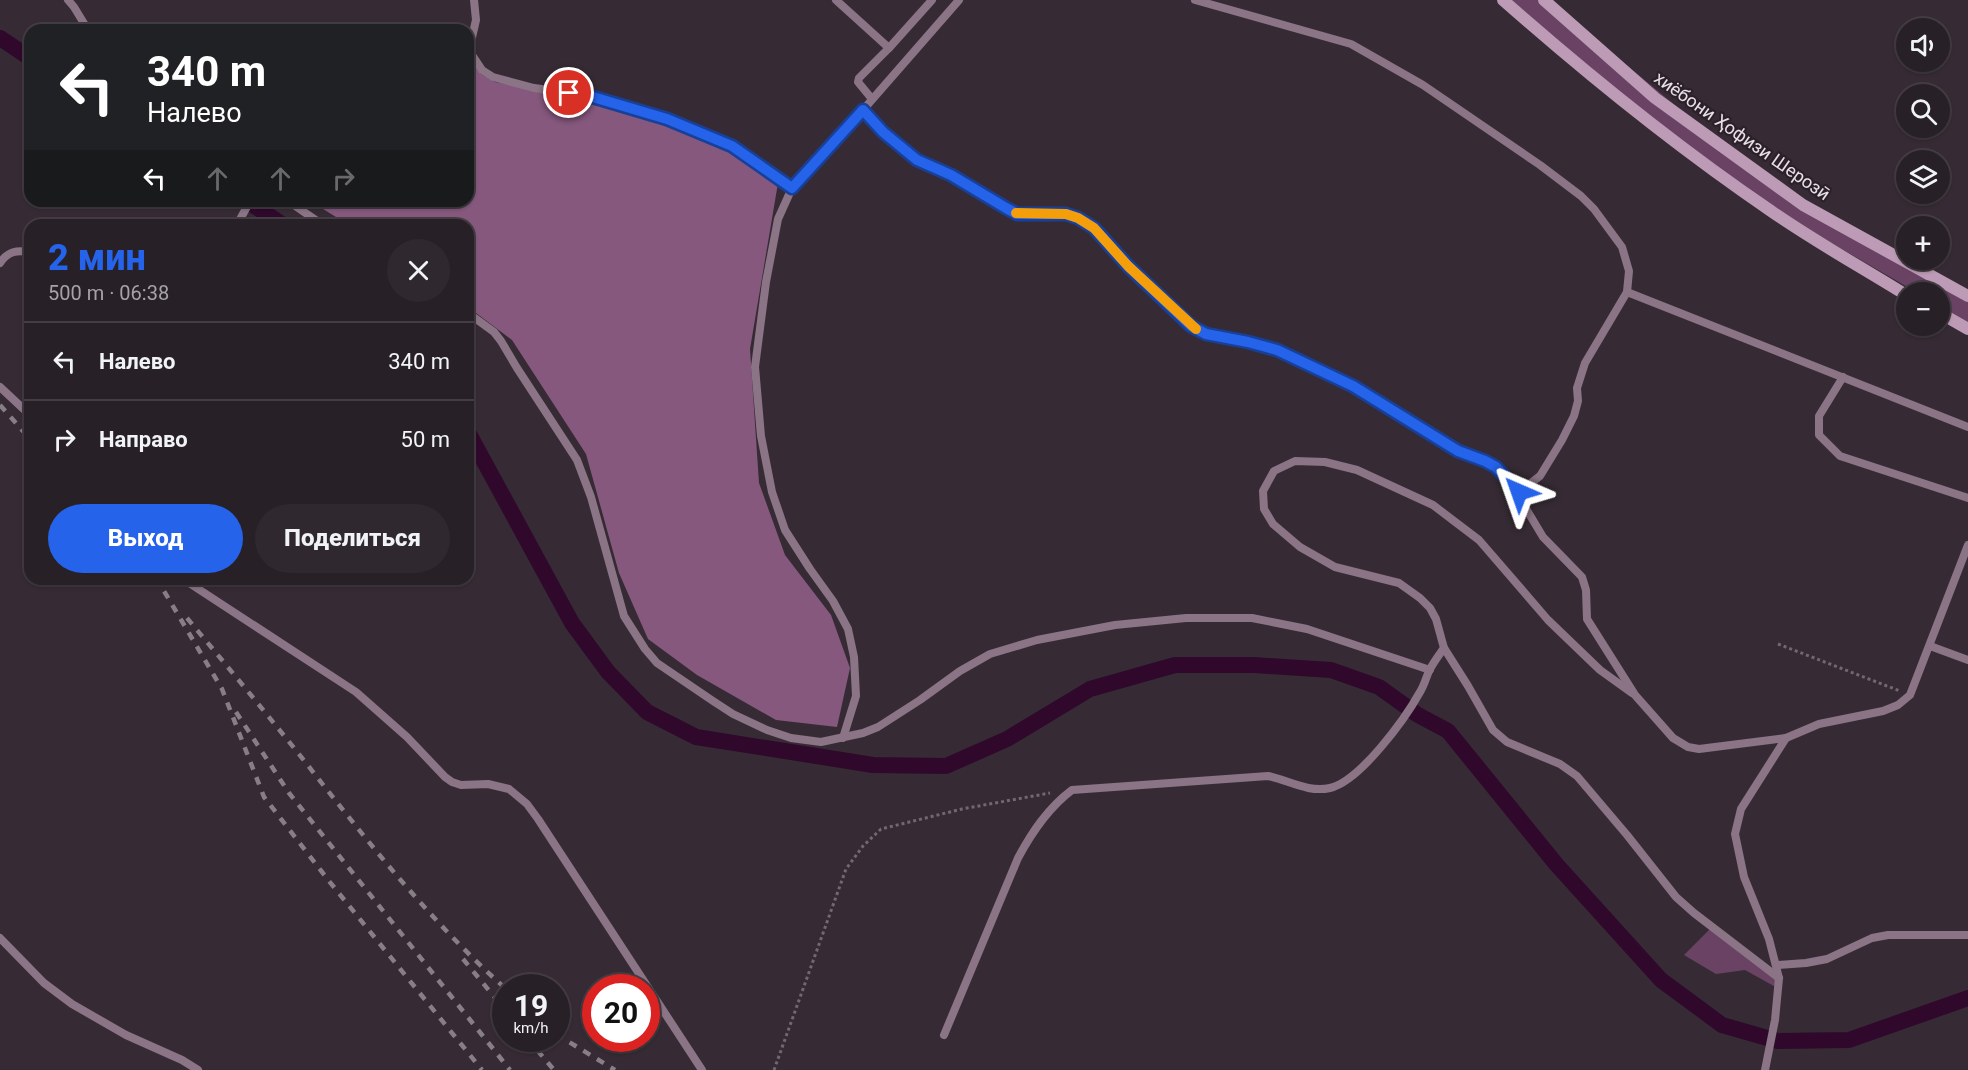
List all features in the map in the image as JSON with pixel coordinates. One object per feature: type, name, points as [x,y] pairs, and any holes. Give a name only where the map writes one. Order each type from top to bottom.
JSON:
[{"type":"main road","points":[[1503,0],[1546,38],[1681,147],[1772,213],[1896,289]]},
{"type":"main road","name":"хиёбони Ҳофизи Шерозӣ","points":[[1544,0],[1655,98],[1803,205],[1968,296]]},
{"type":"main road","points":[[1950,319],[1968,329]]},
{"type":"lane","points":[[68,0],[84,24]]},
{"type":"lane","points":[[474,0],[476,20],[474,28]]},
{"type":"lane","points":[[836,0],[888,48]]},
{"type":"lane","points":[[872,99],[858,82],[859,78],[932,0]]},
{"type":"lane","points":[[843,738],[856,696],[854,657],[848,629],[833,601],[785,530],[772,492],[761,436],[755,367],[766,282],[778,219],[792,188],[959,0]]},
{"type":"lane","points":[[1195,0],[1323,34],[1351,44],[1424,85],[1581,196],[1594,209],[1622,247],[1629,271],[1627,292],[1585,363],[1577,388],[1578,401],[1574,416],[1562,440],[1540,476],[1519,492]]},
{"type":"lane","points":[[474,60],[482,70],[493,77],[534,88],[586,95],[667,119],[732,146],[792,188]]},
{"type":"lane","points":[[863,110],[883,132],[917,160],[951,175],[1002,207],[1017,214],[1066,214],[1094,228],[1128,266],[1191,326],[1206,334],[1277,350],[1353,386],[1458,451],[1496,467],[1519,492],[1537,528],[1582,578],[1586,590],[1587,619],[1635,695],[1673,738],[1688,747],[1699,748],[1786,738],[1819,724],[1883,711],[1898,705],[1910,695],[1968,545]]},
{"type":"lane","points":[[297,207],[314,219]]},
{"type":"lane","points":[[0,263],[10,254],[24,252]]},
{"type":"lane","points":[[1627,292],[1968,427]]},
{"type":"lane","points":[[474,317],[494,332],[501,341],[577,460],[591,497],[624,616],[645,649],[657,663],[681,680],[750,723],[791,738],[821,742],[843,738],[878,727],[920,700],[960,670],[990,654],[1037,640],[1115,625],[1186,618],[1252,618],[1307,629],[1430,670]]},
{"type":"lane","points":[[1843,377],[1819,416],[1819,435],[1840,456],[1968,498]]},
{"type":"lane","points":[[0,387],[24,409]]},
{"type":"lane","points":[[1635,695],[1600,670],[1548,621],[1479,540],[1432,505],[1357,470],[1325,462],[1295,461],[1274,471],[1263,490],[1264,509],[1273,524],[1299,547],[1335,567],[1399,583],[1420,598],[1430,608],[1436,619],[1443,648],[1493,730],[1507,742],[1560,764],[1577,776],[1676,897],[1779,978]]},
{"type":"lane","points":[[192,585],[356,692],[407,737],[452,782],[461,785],[488,784],[509,789],[527,804],[702,1070]]},
{"type":"lane","points":[[1930,646],[1968,660]]},
{"type":"lane","points":[[944,1035],[1018,858],[1029,837],[1054,805],[1072,790],[1268,776],[1309,789],[1331,788],[1351,778],[1365,766],[1421,691],[1443,648]]},
{"type":"lane","points":[[1765,1070],[1779,978],[1777,965],[1744,877],[1735,834],[1741,809],[1786,738]]},
{"type":"lane","points":[[1777,965],[1827,959],[1872,938],[1888,935],[1968,935]]},
{"type":"lane","points":[[0,938],[44,983],[72,1004],[126,1035],[182,1060],[198,1070]]},
{"type":"path","points":[[1778,644],[1910,695]]},
{"type":"path","points":[[774,1070],[846,869],[862,846],[881,830],[892,826],[962,809],[1072,790]]},
{"type":"shaded area","points":[[1512,0],[1548,0],[1694,121],[1809,209],[1896,257],[1896,270],[1920,270],[1942,282],[1899,282],[1771,208],[1681,143]]},
{"type":"shaded area","points":[[474,66],[481,74],[495,82],[588,100],[667,123],[731,150],[778,183],[750,349],[759,483],[785,555],[831,615],[850,668],[837,727],[776,720],[697,675],[648,639],[619,573],[586,454],[512,340],[474,312],[474,219],[339,219],[320,207],[474,207]]},
{"type":"shaded area","points":[[1950,286],[1968,296],[1968,323],[1950,312]]},
{"type":"shaded area","points":[[1710,929],[1782,981],[1781,990],[1745,970],[1716,974],[1684,955]]},
{"type":"waterway","points":[[0,38],[24,54]]},
{"type":"waterway","points":[[256,207],[274,219]]},
{"type":"waterway","points":[[474,443],[572,623],[608,672],[647,712],[696,737],[873,765],[946,766],[1007,739],[1090,689],[1175,665],[1254,665],[1331,670],[1379,687],[1418,715],[1448,731],[1556,864],[1661,980],[1722,1025],[1778,1041],[1849,1040],[1968,998]]},
{"type":"railway","points":[[0,405],[24,432]]},
{"type":"railway","points":[[159,585],[222,689],[264,797],[482,1070]]},
{"type":"railway","points":[[187,618],[401,880],[451,936],[492,976]]},
{"type":"railway","points":[[236,712],[289,793],[510,1070]]},
{"type":"railway","points":[[463,959],[492,994]]},
{"type":"railway","points":[[570,1043],[615,1070]]},
{"type":"railway","points":[[539,1052],[554,1070]]},
{"type":"slow traffic","points":[[1016,213],[1066,214],[1094,228],[1128,266],[1196,329]]},
{"type":"route","points":[[569,93],[586,95],[667,119],[732,146],[792,188],[863,110],[883,132],[917,160],[951,175],[995,203],[1017,214],[1066,214],[1094,228],[1128,266],[1191,326],[1223,339],[1267,346],[1353,386],[1458,451],[1496,467],[1519,492]]}]
